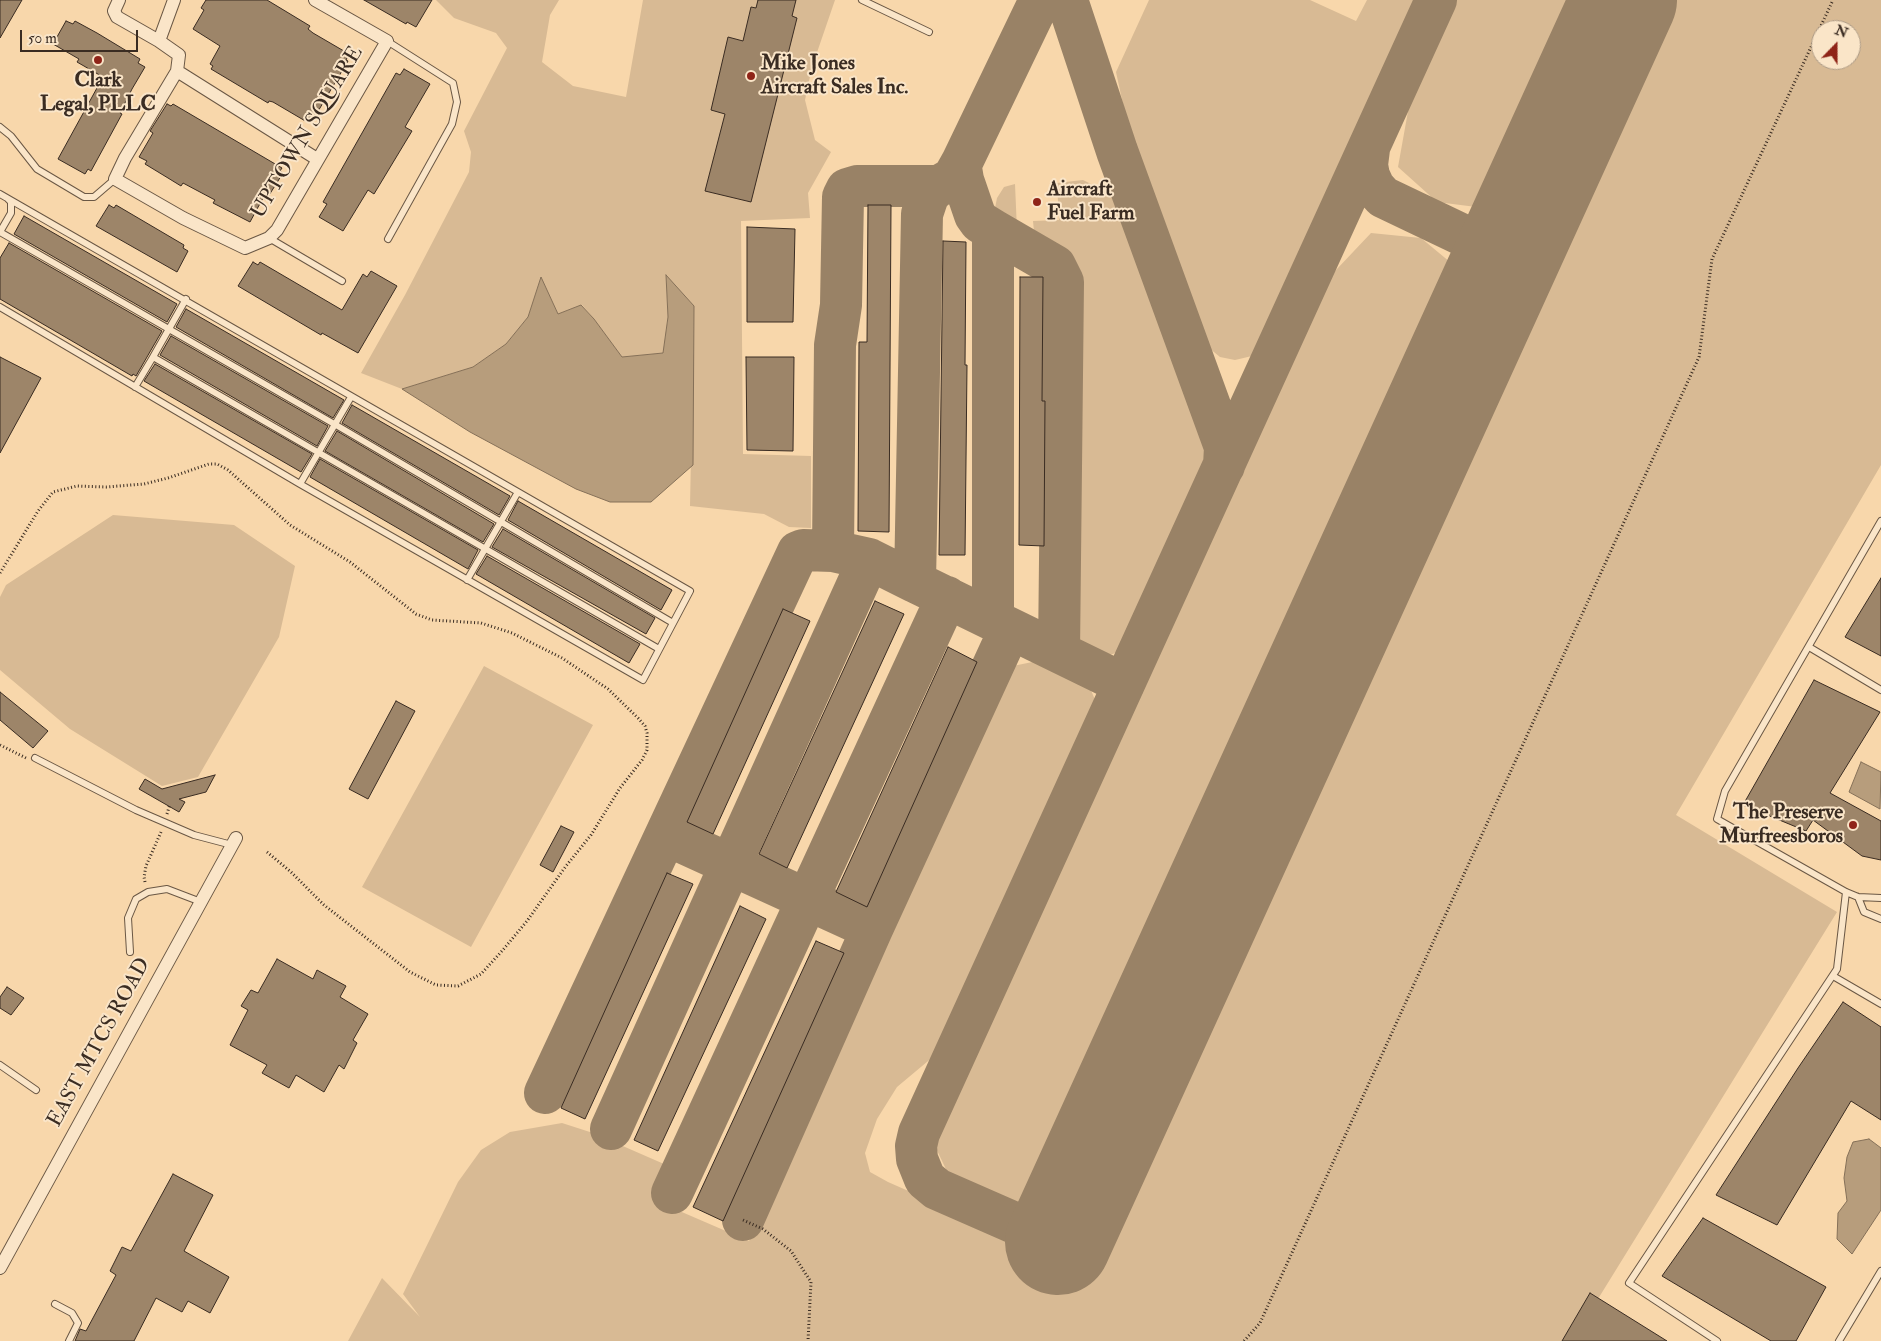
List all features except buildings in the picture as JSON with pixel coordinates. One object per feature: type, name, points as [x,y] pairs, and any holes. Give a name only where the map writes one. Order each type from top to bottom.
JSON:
[{"type":"street","points":[[115,180],[125,158],[177,71],[179,55],[117,17],[114,11],[119,0]]},
{"type":"street","points":[[159,41],[174,0]]},
{"type":"street","name":"UPTOWN SQUARE","points":[[115,180],[183,218],[244,248],[269,238],[277,230],[386,41],[315,0]]},
{"type":"street","points":[[177,71],[318,160]]},
{"type":"street","name":"EAST MTCS ROAD","points":[[0,1268],[234,842]]},
{"type":"lane","points":[[862,0],[929,32]]},
{"type":"lane","name":"UPTOWN SQUARE","points":[[386,41],[453,84],[456,102],[452,124],[388,240]]},
{"type":"lane","points":[[0,126],[11,136],[37,169],[84,197],[94,197],[115,180]]},
{"type":"lane","points":[[3,195],[11,202],[11,213],[0,232],[336,425],[672,623]]},
{"type":"lane","points":[[0,307],[300,484],[643,680],[690,590],[351,397],[186,299],[3,195]]},
{"type":"lane","points":[[269,238],[342,280]]},
{"type":"lane","points":[[135,387],[186,299]]},
{"type":"lane","points":[[153,357],[659,649]]},
{"type":"lane","points":[[300,484],[351,397]]},
{"type":"lane","points":[[467,580],[518,492]]},
{"type":"lane","points":[[1881,521],[1725,791],[1717,819],[1846,892],[1858,896],[1881,898]]},
{"type":"lane","points":[[1808,647],[1881,690]]},
{"type":"lane","points":[[35,758],[136,810],[194,835],[234,842]]},
{"type":"lane","points":[[130,952],[128,918],[136,899],[148,892],[167,889],[201,902]]},
{"type":"lane","points":[[1717,1341],[1628,1283],[1837,969],[1846,892]]},
{"type":"lane","points":[[1858,896],[1864,912],[1881,919]]},
{"type":"lane","points":[[1833,976],[1881,1004]]},
{"type":"lane","points":[[0,1065],[36,1090]]},
{"type":"lane","points":[[1839,1341],[1881,1271]]},
{"type":"lane","points":[[55,1304],[72,1313],[78,1323],[69,1341]]},
{"type":"path","points":[[1244,1341],[1260,1322],[1699,357],[1712,259],[1833,0]]},
{"type":"path","points":[[0,573],[38,511],[53,492],[77,486],[106,487],[144,484],[210,464],[217,464],[228,470],[290,525],[350,562],[416,614],[432,620],[468,621],[496,627],[562,658],[608,690],[645,726],[647,750],[642,760],[620,788],[591,835],[566,866],[527,921],[502,951],[481,974],[458,986],[436,985],[410,972],[324,905],[291,872],[267,852]]},
{"type":"path","points":[[0,745],[25,758],[35,758]]},
{"type":"path","points":[[148,892],[144,878],[146,866],[170,804]]},
{"type":"path","points":[[743,1220],[763,1229],[791,1251],[811,1282],[808,1341]]},
{"type":"shaded area","points":[[436,0],[559,0],[550,15],[542,62],[573,86],[626,97],[643,0],[835,0],[812,67],[805,100],[815,140],[831,152],[808,193],[810,218],[741,221],[743,454],[811,456],[811,528],[789,527],[764,514],[690,506],[694,306],[666,276],[668,317],[664,353],[622,357],[582,305],[558,314],[541,278],[528,317],[506,344],[473,367],[402,389],[361,373],[405,295],[469,172],[471,152],[464,131],[507,48],[496,33],[454,18]]},
{"type":"shaded area","points":[[1149,0],[1310,0],[1356,21],[1367,0],[1420,0],[1266,342],[1252,356],[1235,360],[1220,357],[1203,343],[1139,178],[1116,72]]},
{"type":"shaded area","points":[[1450,0],[1587,0],[1492,209],[1437,202],[1398,167],[1412,89]]},
{"type":"shaded area","points":[[1665,0],[1881,0],[1881,465],[1676,815],[1837,912],[1572,1341],[348,1341],[382,1278],[420,1317],[403,1294],[458,1182],[481,1150],[510,1132],[562,1123],[593,1133],[664,1164],[668,1172],[654,1200],[749,1241],[1008,667],[1047,659],[1088,683],[1098,707],[1093,725],[1027,864],[946,1046],[897,1087],[877,1119],[865,1153],[870,1172],[888,1182],[1090,1271],[1357,675]]},
{"type":"shaded area","points":[[1083,180],[1103,190],[1120,203],[1209,441],[1210,460],[1204,480],[1131,643],[1113,654],[1095,656],[1081,644],[1073,625],[1076,527],[1078,272],[1062,258],[1035,242],[1033,221],[1059,220],[1057,183]]},
{"type":"shaded area","points":[[1015,184],[1017,230],[1003,223],[995,208],[997,198],[1004,187]]},
{"type":"shaded area","points":[[1371,233],[1421,238],[1462,272],[1043,1196],[1013,1207],[953,1184],[933,1142],[993,1002],[1319,288]]},
{"type":"shaded area","points":[[666,275],[694,306],[693,465],[651,502],[610,502],[576,489],[470,432],[402,389],[473,367],[506,344],[528,317],[541,277],[558,314],[581,305],[594,319],[622,357],[663,353],[668,317]]},
{"type":"shaded area","points":[[113,515],[234,525],[295,566],[279,637],[198,777],[162,786],[70,729],[0,670],[0,597],[6,585]]},
{"type":"shaded area","points":[[484,666],[593,725],[471,947],[362,887]]},
{"type":"shaded area","points":[[1861,762],[1881,772],[1880,809],[1849,792]]},
{"type":"shaded area","points":[[1869,1139],[1881,1148],[1881,1210],[1852,1254],[1837,1239],[1838,1213],[1847,1201],[1844,1178],[1847,1157],[1853,1142]]},
{"type":"taxiway","points":[[962,162],[1040,0]]},
{"type":"taxiway","points":[[1067,0],[1117,151],[1225,447],[1224,466]]},
{"type":"taxiway","points":[[1058,1242],[937,1189],[925,1179],[917,1159],[916,1146],[919,1133],[1436,0]]},
{"type":"taxiway","points":[[1369,149],[1367,165],[1369,176],[1374,187],[1383,197],[1471,239],[1483,241],[1501,239],[1516,227],[1530,206]]},
{"type":"taxiway","points":[[915,582],[869,559],[833,551],[835,345],[841,305],[843,197],[847,189],[857,186],[939,186],[953,178],[962,162],[963,180],[975,215],[980,222],[993,230],[993,620]]},
{"type":"taxiway","points":[[939,186],[928,196],[922,214],[915,582],[1124,684]]},
{"type":"taxiway","points":[[993,230],[1055,266],[1063,282],[1059,652]]},
{"type":"taxiway","points":[[1471,239],[1481,246],[1490,261],[1493,269],[1492,288]]},
{"type":"taxiway","points":[[545,1093],[798,552],[803,550],[833,551]]},
{"type":"taxiway","points":[[611,1129],[869,559]]},
{"type":"taxiway","points":[[672,1193],[947,597]]},
{"type":"taxiway","points":[[743,1220],[872,929],[1010,629]]},
{"type":"taxiway","points":[[666,835],[872,929]]},
{"type":"runway","points":[[1058,1242],[1624,0]]},
{"type":"place","name":"Clark Legal, PLLC","points":[[98,60]]},
{"type":"place","name":"Mike Jones Aircraft Sales Inc.","points":[[751,76]]},
{"type":"place","name":"Aircraft Fuel Farm","points":[[1037,202]]},
{"type":"place","name":"The Preserve Murfreesboros","points":[[1853,825]]}]
